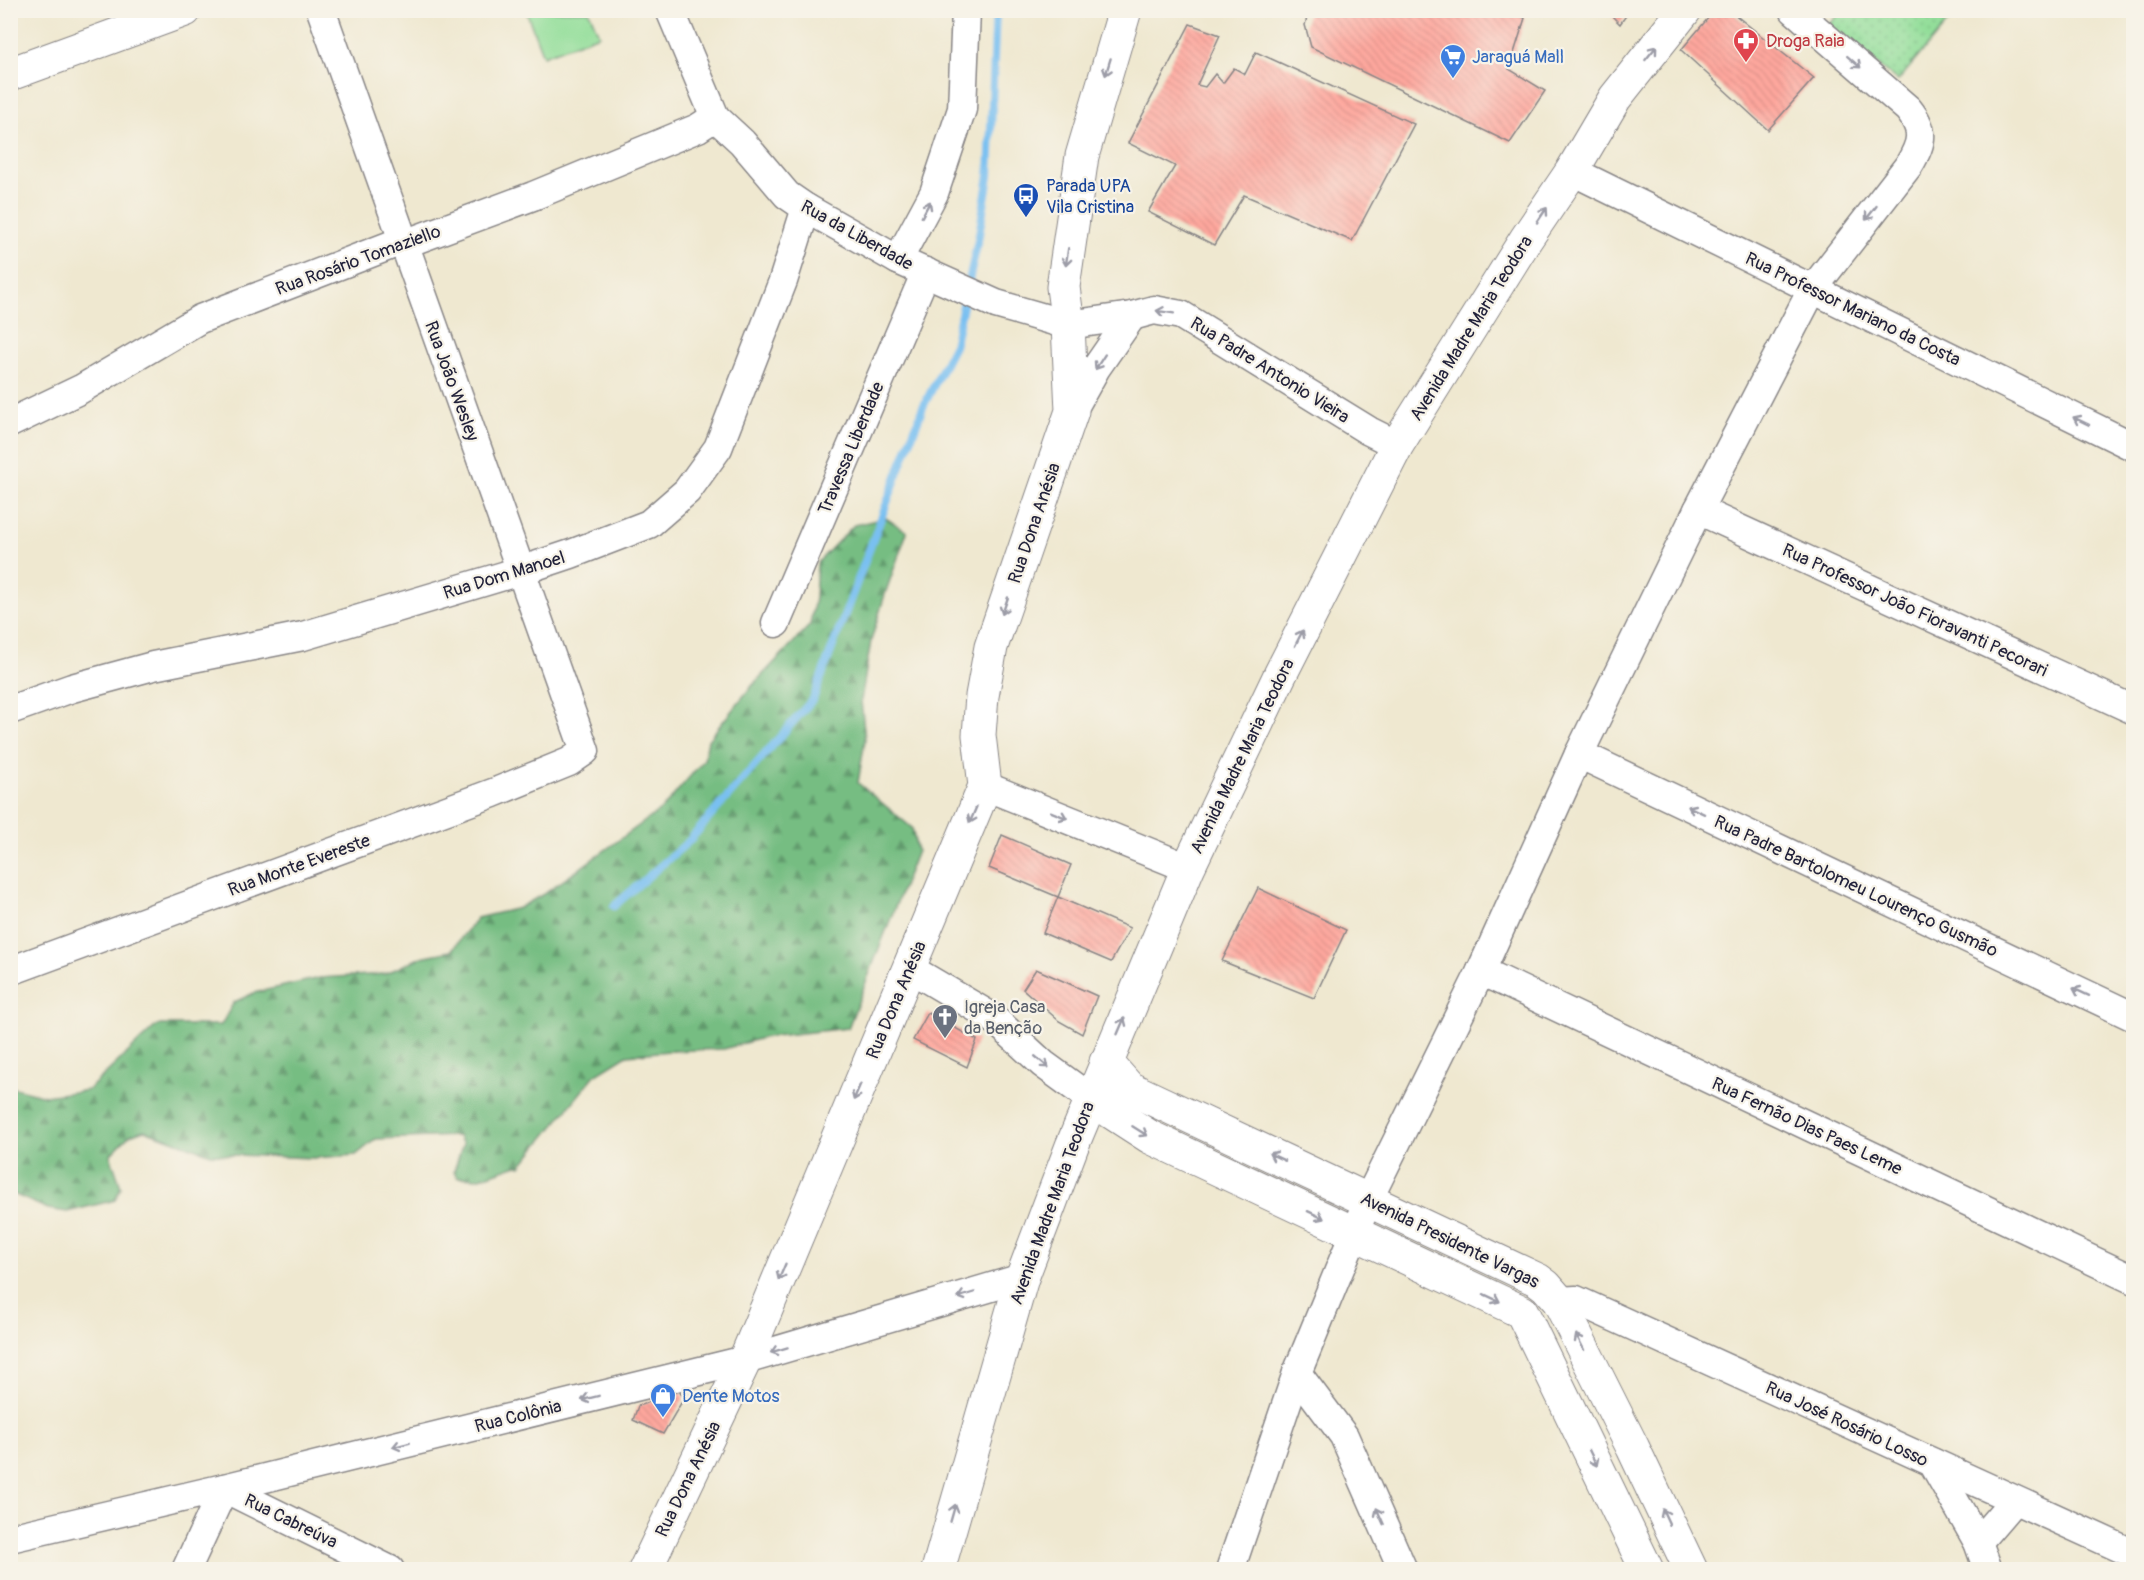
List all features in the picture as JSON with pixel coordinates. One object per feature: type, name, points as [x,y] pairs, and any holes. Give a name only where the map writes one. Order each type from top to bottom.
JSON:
[{"type":"street","points":[[10,74],[131,20],[185,10]]},
{"type":"street","name":"Rua João Wesley","points":[[321,10],[585,751]]},
{"type":"street","name":"Rua da Liberdade","points":[[670,10],[715,117],[742,142],[787,195],[898,260],[996,304],[1068,326]]},
{"type":"street","points":[[898,260],[934,193],[962,109],[966,10]]},
{"type":"street","name":"Rua Dona Anésia","points":[[1072,411],[1068,326],[1063,287],[1082,156],[1125,10]]},
{"type":"street","name":"Avenida Madre Maria Teodora","points":[[938,1569],[1022,1278],[1061,1173],[1188,868],[1280,675],[1397,445],[1526,239],[1572,171],[1615,98],[1685,10]]},
{"type":"street","points":[[1230,1569],[1297,1373],[1368,1200],[1481,971],[1579,754],[1698,510],[1812,290],[1909,165],[1919,148],[1921,132],[1916,119],[1908,109],[1794,10]]},
{"type":"street","name":"Rua Rosário Tomaziello","points":[[10,423],[81,389],[200,319],[394,244],[404,244],[533,196],[698,128],[715,117]]},
{"type":"street","name":"Rua Professor Mariano da Costa","points":[[1572,171],[2133,447]]},
{"type":"street","name":"Rua Dom Manoel","points":[[10,710],[72,688],[153,666],[303,636],[520,571],[649,524],[687,491],[718,448],[783,281],[806,208]]},
{"type":"street","name":"Travessa Liberdade","points":[[776,623],[935,276]]},
{"type":"street","name":"Rua Padre Antonio Vieira","points":[[1068,326],[1132,316],[1154,310],[1181,315],[1369,431],[1397,445]]},
{"type":"street","name":"Rua Dona Anésia","points":[[645,1569],[745,1360],[985,786],[979,735],[982,696],[991,647],[1072,411],[1096,368],[1132,316]]},
{"type":"street","name":"Rua Professor João Fioravanti Pecorari","points":[[1698,510],[2133,710]]},
{"type":"street","name":"Rua Monte Evereste","points":[[10,971],[494,793],[569,762],[585,751]]},
{"type":"street","name":"Rua Padre Bartolomeu Lourenço Gusmão","points":[[1579,754],[2133,1017]]},
{"type":"street","points":[[985,786],[1188,868]]},
{"type":"street","points":[[909,968],[992,1017],[1043,1064],[1091,1099]]},
{"type":"street","name":"Rua Fernão Dias Paes Leme","points":[[1481,971],[2133,1280]]},
{"type":"street","name":"Avenida Presidente Vargas","points":[[1106,1062],[1129,1088],[1538,1280],[1546,1286],[1559,1301],[1634,1448],[1691,1569]]},
{"type":"street","name":"Avenida Presidente Vargas","points":[[1091,1099],[1150,1137],[1522,1312],[1647,1569]]},
{"type":"street","name":"Rua Colônia","points":[[10,1538],[745,1360],[1022,1278]]},
{"type":"street","name":"Rua José Rosário Losso","points":[[1559,1301],[1576,1300],[2133,1554]]},
{"type":"street","points":[[1297,1373],[1344,1436],[1403,1569]]},
{"type":"street","points":[[1933,1463],[1978,1542],[1988,1569]]},
{"type":"street","points":[[186,1569],[224,1488]]},
{"type":"street","name":"Rua Cabreúva","points":[[224,1488],[390,1569]]},
{"type":"street","points":[[1978,1542],[2014,1500]]},
{"type":"green space","points":[[526,11],[589,11],[599,35],[543,56]]},
{"type":"green space","points":[[1842,11],[1957,11],[1898,81],[1828,25]]},
{"type":"green space","points":[[886,518],[907,532],[871,641],[861,700],[865,740],[858,783],[912,828],[917,851],[848,1028],[765,1037],[724,1049],[627,1055],[595,1075],[521,1166],[517,1165],[480,1178],[457,1177],[454,1171],[463,1144],[458,1136],[376,1139],[356,1155],[313,1158],[211,1154],[144,1130],[130,1135],[110,1155],[121,1187],[115,1200],[67,1212],[48,1209],[11,1193],[11,1087],[45,1096],[88,1090],[157,1025],[221,1025],[234,1002],[254,993],[319,978],[385,974],[421,957],[451,951],[477,918],[519,908],[547,892],[663,808],[704,760],[708,740],[750,688],[810,625],[815,598],[817,563],[854,525]]},
{"type":"building","name":"Jaraguá Mall","points":[[1309,10],[1510,10],[1525,18],[1509,69],[1545,91],[1510,143],[1311,47],[1305,25]]},
{"type":"building","points":[[1606,10],[1630,10],[1620,24]]},
{"type":"building","name":"Droga Raia","points":[[1729,10],[1814,78],[1768,130],[1681,50],[1709,17]]},
{"type":"building","points":[[1190,24],[1220,35],[1197,85],[1205,87],[1215,74],[1223,83],[1234,68],[1245,74],[1256,52],[1414,124],[1352,241],[1244,195],[1214,245],[1148,212],[1175,166],[1128,143]]},
{"type":"building","points":[[1002,835],[1071,865],[1058,897],[989,868]]},
{"type":"building","points":[[1258,888],[1346,930],[1314,998],[1222,961]]},
{"type":"building","points":[[1058,897],[1130,928],[1111,962],[1043,933]]},
{"type":"building","points":[[1036,969],[1097,996],[1082,1034],[1059,1021],[1023,989]]},
{"type":"building","name":"Igreja Casa da Benção","points":[[928,1013],[977,1040],[967,1067],[913,1040]]},
{"type":"building","points":[[679,1391],[684,1398],[663,1434],[633,1420],[638,1406]]},
{"type":"waterway","points":[[968,285],[989,176],[996,10]]},
{"type":"waterway","points":[[614,906],[689,841],[813,699],[923,407],[954,346],[965,297]]},
{"type":"place","name":"Droga Raia","points":[[1746,64]]},
{"type":"place","name":"Jaraguá Mall","points":[[1453,80]]},
{"type":"place","name":"Parada UPA Vila Cristina","points":[[1026,219]]},
{"type":"place","name":"Igreja Casa da Benção","points":[[945,1040]]},
{"type":"place","name":"Dente Motos","points":[[663,1419]]}]
